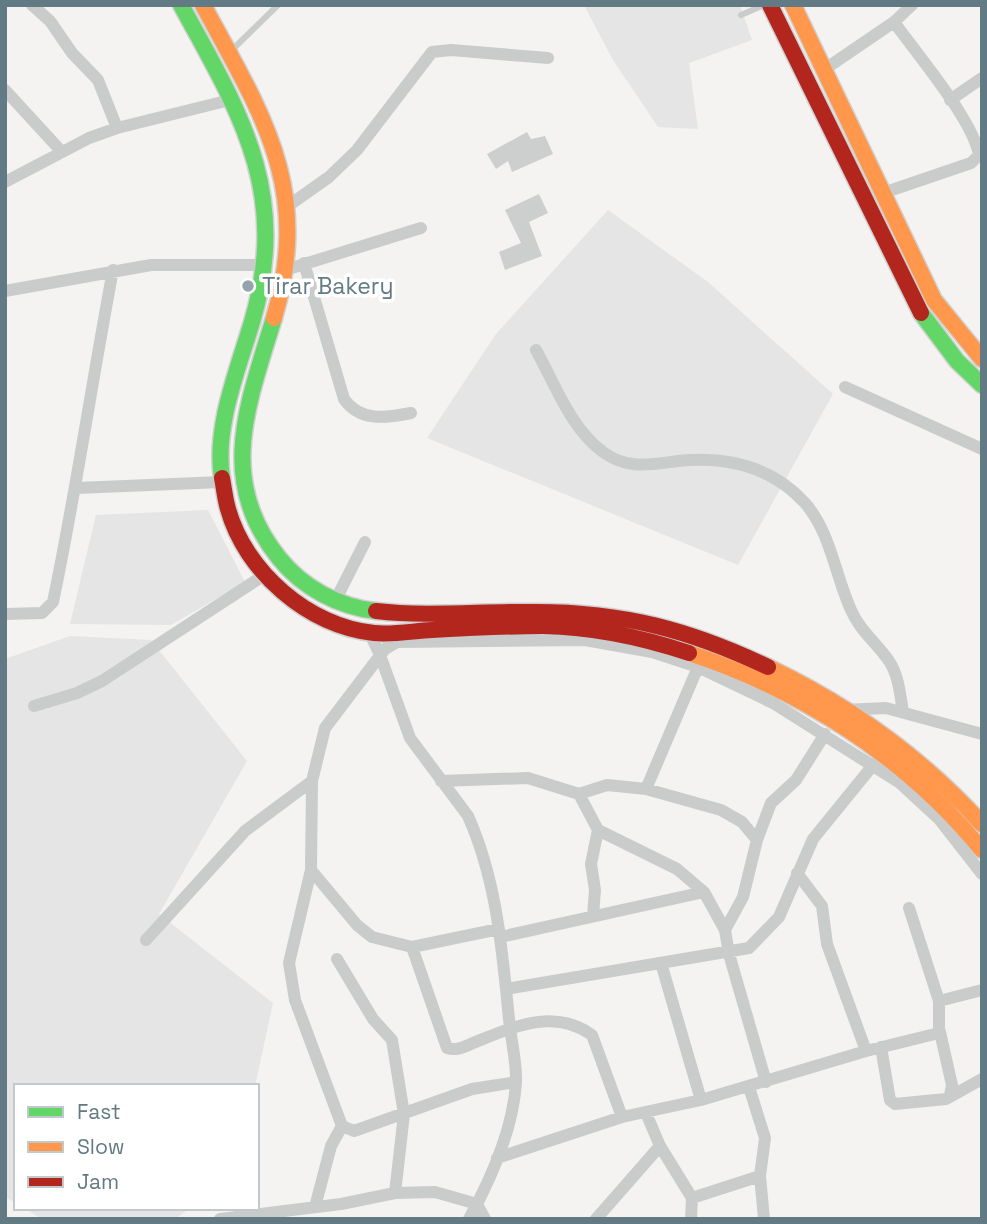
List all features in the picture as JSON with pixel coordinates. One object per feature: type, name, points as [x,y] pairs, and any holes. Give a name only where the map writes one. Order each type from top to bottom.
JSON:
[{"type":"main road","points":[[181,5],[253,148],[264,191],[268,233],[267,265],[222,429],[222,482],[237,531],[266,574],[318,616],[372,633],[539,626],[602,630],[685,650],[778,692],[833,722],[898,764],[933,792],[982,850]]},
{"type":"main road","points":[[203,5],[265,127],[288,206],[285,270],[276,314],[244,418],[241,475],[248,507],[263,539],[291,574],[331,599],[381,614],[542,611],[645,621],[712,642],[788,679],[833,722],[913,758],[976,812],[982,824]]},
{"type":"main road","points":[[770,5],[918,308],[957,360],[982,385]]},
{"type":"main road","points":[[793,5],[933,300],[982,359]]},
{"type":"main road","points":[[264,191],[284,185]]},
{"type":"main road","points":[[918,308],[933,300]]},
{"type":"main road","points":[[318,616],[331,599]]},
{"type":"main road","points":[[778,692],[788,679]]},
{"type":"street","points":[[32,5],[50,21],[79,61],[97,80],[117,128]]},
{"type":"street","points":[[825,69],[894,22],[912,5]]},
{"type":"street","points":[[883,193],[971,163],[979,155],[978,145],[950,100],[894,22]]},
{"type":"street","points":[[288,206],[329,177],[358,150],[432,52],[468,51],[504,57],[548,58]]},
{"type":"street","points":[[950,100],[982,78]]},
{"type":"street","points":[[5,90],[62,152]]},
{"type":"street","points":[[7,178],[117,128],[230,100]]},
{"type":"street","points":[[285,270],[421,228]]},
{"type":"street","points":[[5,291],[113,270],[190,263],[267,265]]},
{"type":"street","points":[[304,263],[344,400],[362,415],[385,418],[411,413]]},
{"type":"street","points":[[5,614],[42,613],[53,602],[77,488],[113,270]]},
{"type":"street","points":[[536,350],[576,423],[589,440],[616,460],[643,467],[689,460],[741,464],[775,476],[791,489],[817,520],[853,614],[889,661],[899,688],[903,712]]},
{"type":"street","points":[[845,387],[982,449]]},
{"type":"street","points":[[77,488],[222,482]]},
{"type":"street","points":[[331,599],[365,542]]},
{"type":"street","points":[[34,706],[77,693],[102,681],[266,574]]},
{"type":"street","points":[[372,633],[397,642],[585,640],[652,652],[698,667],[833,722],[874,764],[929,809],[982,874]]},
{"type":"street","points":[[372,633],[404,726],[468,816],[474,830],[490,877],[500,933],[516,1082],[497,1158],[469,1219]]},
{"type":"street","points":[[397,642],[380,655],[330,719],[312,781],[311,870],[289,963],[296,999],[342,1126],[354,1131],[472,1089],[516,1082]]},
{"type":"street","points":[[646,789],[698,667]]},
{"type":"street","points":[[725,930],[743,897],[757,840],[771,803],[796,780],[833,722],[873,706],[982,734]]},
{"type":"street","points":[[506,989],[729,954],[749,948],[779,917],[790,898],[797,873],[813,839],[874,764]]},
{"type":"street","points":[[441,781],[528,778],[579,793],[607,785],[646,789],[721,810],[742,822],[757,840]]},
{"type":"street","points":[[146,940],[244,831],[312,781]]},
{"type":"street","points":[[579,793],[598,830],[677,869],[704,892],[725,930],[729,954],[766,1082]]},
{"type":"street","points":[[593,916],[595,890],[591,864],[598,830]]},
{"type":"street","points":[[311,870],[362,930],[372,937],[412,947],[593,916],[704,892]]},
{"type":"street","points":[[797,873],[822,906],[827,944],[866,1051]]},
{"type":"street","points":[[909,908],[939,1001],[940,1032],[952,1085],[950,1095]]},
{"type":"street","points":[[412,947],[447,1048],[459,1048],[510,1028],[542,1020],[578,1028],[592,1035],[622,1117]]},
{"type":"street","points":[[337,959],[373,1019],[392,1040],[404,1114],[394,1193]]},
{"type":"street","points":[[662,963],[701,1100]]},
{"type":"street","points":[[939,1001],[982,990]]},
{"type":"street","points":[[497,1158],[622,1117],[701,1100],[940,1032]]},
{"type":"street","points":[[881,1047],[892,1103],[938,1101],[963,1091],[982,1079]]},
{"type":"street","points":[[749,1087],[765,1138],[760,1176],[764,1219]]},
{"type":"street","points":[[646,1113],[660,1146],[692,1198],[691,1219]]},
{"type":"street","points":[[315,1207],[331,1146],[342,1126]]},
{"type":"street","points":[[596,1219],[660,1146]]},
{"type":"street","points":[[692,1198],[760,1176]]},
{"type":"street","points":[[220,1219],[315,1207],[394,1193],[435,1192],[477,1204],[485,1219]]},
{"type":"lane","points":[[229,52],[278,5]]},
{"type":"lane","points":[[741,15],[764,5]]},
{"type":"shaded area","points":[[584,5],[740,5],[752,40],[689,63],[698,129],[658,127],[613,60]]},
{"type":"shaded area","points":[[608,210],[708,282],[833,394],[738,565],[427,438],[496,334]]},
{"type":"shaded area","points":[[208,510],[245,582],[171,625],[70,624],[96,515]]},
{"type":"shaded area","points":[[70,636],[151,640],[247,761],[159,914],[273,1003],[255,1084],[14,1084],[14,1202],[5,1197],[5,659]]},
{"type":"shaded area","points":[[27,1210],[187,1210],[175,1219],[42,1219]]},
{"type":"building","points":[[527,132],[531,139],[545,136],[553,154],[512,172],[508,161],[496,169],[487,154]]},
{"type":"building","points":[[539,194],[548,213],[529,222],[542,256],[505,270],[499,252],[521,243],[505,210]]},
{"type":"traffic: fast","points":[[181,5],[240,119],[262,194],[265,233],[262,276],[252,322],[224,419],[220,459],[222,478]]},
{"type":"traffic: fast","points":[[921,313],[957,361],[982,385]]},
{"type":"traffic: fast","points":[[274,318],[255,381],[243,441],[243,470],[248,500],[260,529],[279,558],[299,578],[335,600],[376,611]]},
{"type":"traffic: slow","points":[[203,5],[262,119],[275,154],[284,191],[287,230],[284,272],[274,318]]},
{"type":"traffic: slow","points":[[793,5],[934,300],[982,359]]},
{"type":"traffic: slow","points":[[689,653],[772,686],[850,731],[920,786],[953,817],[982,850]]},
{"type":"traffic: slow","points":[[768,667],[827,698],[883,735],[934,777],[982,824]]},
{"type":"traffic: jam","points":[[770,5],[921,313]]},
{"type":"traffic: jam","points":[[222,478],[236,532],[249,554],[283,592],[326,620],[374,633],[515,626],[581,628],[653,642],[689,653]]},
{"type":"traffic: jam","points":[[376,611],[598,615],[683,633],[768,667]]},
{"type":"place","name":"Tirar Bakery","points":[[248,286]]}]
